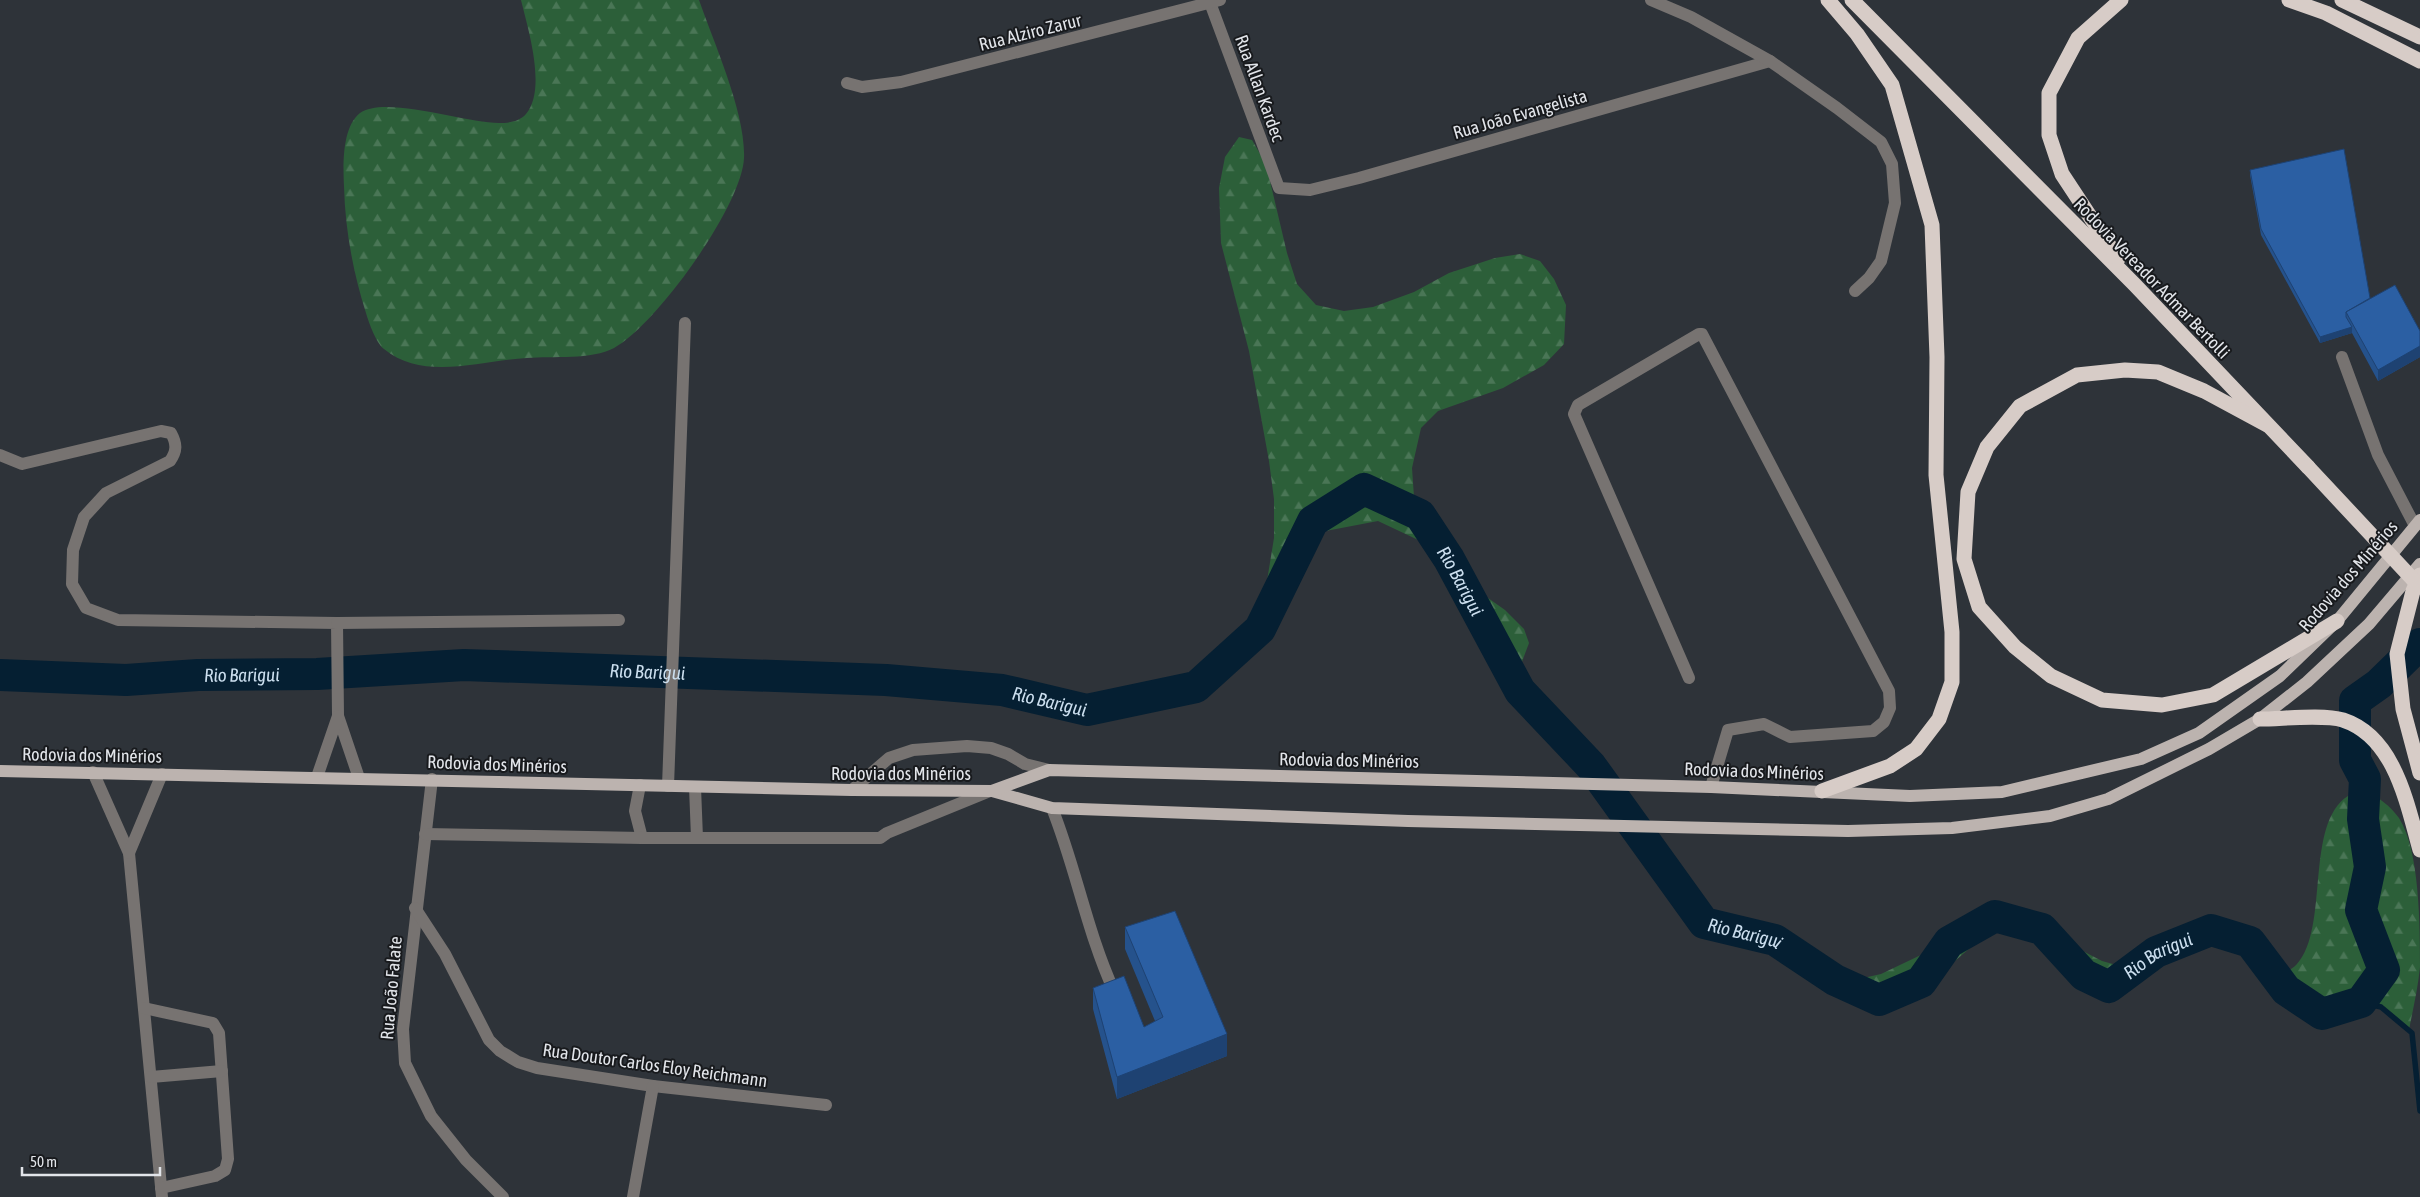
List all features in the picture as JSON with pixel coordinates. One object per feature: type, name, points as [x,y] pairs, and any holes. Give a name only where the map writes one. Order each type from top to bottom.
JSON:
[{"type":"highway","points":[[1822,791],[1890,766],[1916,749],[1939,719],[1952,682],[1952,632],[1936,476],[1937,357],[1932,225],[1892,85],[1857,34],[1828,0]]},
{"type":"highway","name":"Rodovia Vereador Admar Bertolli","points":[[1852,0],[2135,285],[2420,587]]},
{"type":"highway","points":[[2121,0],[2078,38],[2049,93],[2049,135],[2062,174],[2135,285]]},
{"type":"highway","points":[[2289,0],[2326,13],[2420,61]]},
{"type":"highway","points":[[2342,0],[2420,37]]},
{"type":"highway","points":[[2267,425],[2204,391],[2158,372],[2125,370],[2077,375],[2020,406],[1988,447],[1968,492],[1964,559],[1979,607],[2015,647],[2051,676],[2102,700],[2162,705],[2213,695],[2337,622]]},
{"type":"highway","points":[[2420,575],[2413,591],[2397,654],[2403,709],[2420,773]]},
{"type":"highway","points":[[2260,720],[2313,718],[2343,720],[2367,734],[2386,755],[2403,791],[2420,850]]},
{"type":"main road","name":"Rodovia dos Minérios","points":[[992,790],[1049,770],[1681,786],[1910,796],[2002,792],[2141,759],[2199,733],[2280,676],[2337,622],[2418,523]]},
{"type":"main road","name":"Rodovia dos Minérios","points":[[0,771],[432,779],[695,787],[992,790],[1052,808],[1408,821],[1848,831],[1952,828],[2050,816],[2108,799],[2209,749],[2260,720],[2307,682],[2368,624],[2420,564]]},
{"type":"street","points":[[1651,0],[1691,17],[1770,61],[1837,108],[1881,142],[1892,164],[1894,203],[1880,261],[1869,278],[1855,291]]},
{"type":"street","name":"Rua Alziro Zarur","points":[[847,83],[862,87],[901,82],[1213,1]]},
{"type":"street","name":"Rua Allan Kardec","points":[[1213,1],[1279,188]]},
{"type":"street","name":"Rua João Evangelista","points":[[1279,188],[1310,190],[1359,178],[1770,61]]},
{"type":"street","points":[[668,786],[685,323]]},
{"type":"street","points":[[1690,678],[1574,414],[1578,405],[1702,334],[1889,691],[1890,708],[1884,722],[1873,731],[1790,737],[1764,724],[1728,730],[1711,787]]},
{"type":"street","points":[[2342,357],[2378,456],[2418,523]]},
{"type":"street","points":[[0,455],[22,464],[160,431],[171,433],[175,440],[176,452],[170,461],[106,493],[84,517],[73,550],[72,584],[86,608],[118,620],[337,623],[619,620]]},
{"type":"street","points":[[317,777],[338,716],[337,623]]},
{"type":"street","points":[[338,716],[360,778]]},
{"type":"street","points":[[852,790],[889,758],[913,750],[967,746],[991,748],[1008,754],[1024,764],[1049,770]]},
{"type":"street","points":[[93,772],[129,853],[144,1008],[151,1077],[162,1193],[215,1176],[225,1170],[228,1159],[219,1032],[213,1023],[144,1008]]},
{"type":"street","points":[[129,853],[162,774]]},
{"type":"street","name":"Rua João Falate","points":[[432,779],[415,908],[403,1029],[405,1063],[431,1116],[448,1139],[466,1160],[506,1196]]},
{"type":"street","points":[[640,785],[635,811],[642,838]]},
{"type":"street","points":[[695,787],[697,838]]},
{"type":"street","points":[[425,834],[642,838],[880,838],[887,833],[992,790]]},
{"type":"street","points":[[1052,808],[1063,835],[1092,936],[1114,991]]},
{"type":"street","name":"Rua Doutor Carlos Eloy Reichmann","points":[[415,908],[445,954],[488,1040],[500,1051],[518,1062],[537,1068],[653,1086],[826,1105]]},
{"type":"street","points":[[151,1077],[222,1071]]},
{"type":"street","points":[[633,1197],[653,1086]]},
{"type":"green space","points":[[521,0],[699,0],[728,79],[740,121],[744,158],[740,179],[729,205],[694,262],[652,315],[632,335],[614,348],[605,352],[572,357],[527,358],[454,367],[417,365],[400,359],[381,346],[366,313],[357,282],[346,218],[344,168],[347,137],[354,119],[360,113],[372,108],[406,108],[499,123],[513,122],[523,117],[532,103],[535,90],[535,75],[534,58]]},
{"type":"green space","points":[[1239,137],[1252,140],[1266,164],[1287,253],[1297,284],[1316,305],[1344,311],[1373,307],[1414,292],[1449,273],[1495,258],[1520,254],[1540,261],[1554,279],[1566,305],[1564,344],[1544,365],[1503,388],[1438,411],[1421,428],[1412,468],[1414,497],[1425,533],[1436,552],[1461,579],[1505,610],[1524,629],[1529,643],[1520,667],[1502,682],[1431,546],[1378,521],[1315,533],[1260,642],[1251,648],[1253,630],[1266,587],[1274,538],[1274,499],[1249,351],[1221,243],[1219,188],[1225,157]]},
{"type":"green space","points":[[2366,792],[2384,802],[2399,818],[2406,832],[2415,869],[2419,911],[2420,967],[2409,1030],[2368,997],[2318,1011],[2282,987],[2275,977],[2295,966],[2307,948],[2313,926],[2321,852],[2326,829],[2335,810],[2348,796]]},
{"type":"green space","points":[[2002,902],[2033,913],[2075,947],[2102,961],[2131,969],[2105,984],[2038,932],[1999,923],[1920,991],[1881,1001],[1841,983],[1881,974],[1923,954],[1971,912]]},
{"type":"building","points":[[2344,149],[2370,298],[2346,312],[2346,317],[2352,327],[2320,337],[2261,229],[2250,170]]},
{"type":"building","points":[[2395,285],[2420,331],[2420,346],[2378,370],[2346,312]]},
{"type":"building","points":[[1175,911],[1227,1034],[1117,1077],[1093,988],[1124,976],[1144,1027],[1163,1017],[1125,927]]},
{"type":"waterway","name":"Rio Barigui","points":[[0,675],[126,680],[198,675],[317,674],[464,665],[886,680],[1002,690],[1087,710],[1196,687],[1260,629],[1313,521],[1364,489],[1420,515],[1449,559],[1520,691],[1591,766],[1704,923],[1775,940],[1835,980],[1879,1000],[1921,982],[1949,942],[1995,916],[2042,929],[2084,975],[2109,987],[2156,952],[2211,930],[2250,942],[2286,990],[2322,1014],[2361,1002],[2384,970],[2361,910],[2370,867],[2363,819],[2365,779],[2355,760],[2355,701],[2379,684],[2420,644]]},
{"type":"waterway","points":[[2361,1002],[2381,1007],[2412,1033],[2420,1111]]}]
